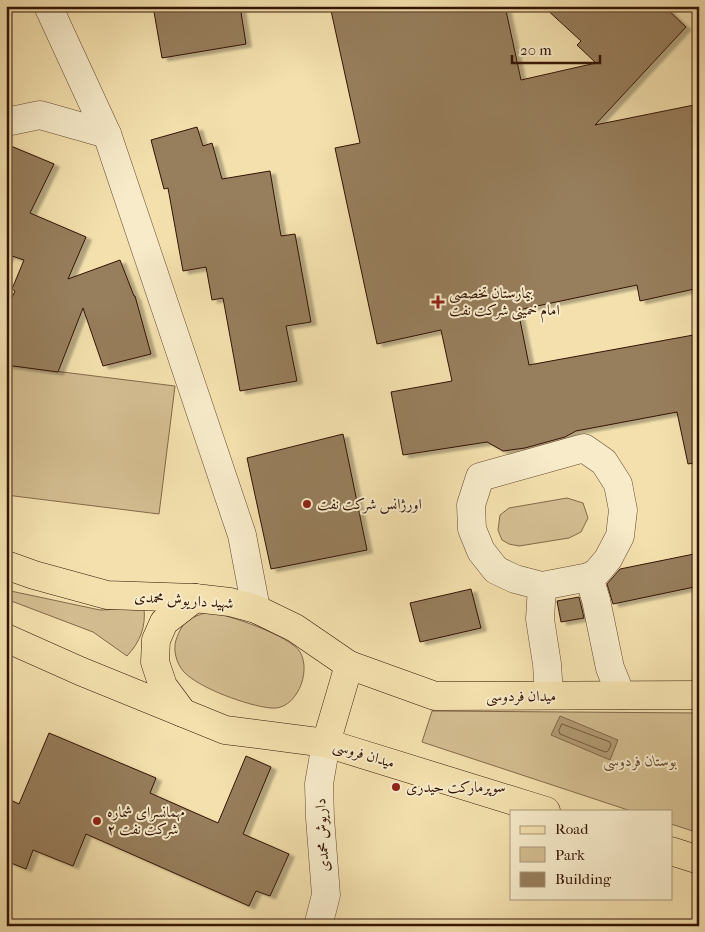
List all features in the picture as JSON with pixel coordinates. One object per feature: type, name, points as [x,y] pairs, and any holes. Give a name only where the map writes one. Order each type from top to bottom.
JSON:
[{"type":"main road","name":"شهید داریوش محمدی","points":[[6,565],[34,575],[107,595],[195,598],[230,602],[256,609],[295,628],[349,665]]},
{"type":"main road","points":[[183,713],[163,686],[155,662],[156,640],[164,622],[195,598]]},
{"type":"main road","points":[[6,638],[80,671],[225,730],[326,743],[349,665]]},
{"type":"main road","name":"میدان فردوسی","points":[[349,665],[435,696],[699,695]]},
{"type":"main road","name":"میدان فروسی","points":[[326,743],[543,810]]},
{"type":"main road","points":[[672,851],[699,860]]},
{"type":"street","points":[[48,6],[107,134],[242,535],[256,609]]},
{"type":"street","points":[[6,122],[40,115],[107,134]]},
{"type":"street","points":[[584,448],[604,462],[618,484],[623,510],[620,536],[608,559],[589,577],[542,586],[515,579],[496,570],[481,551],[472,529],[471,505],[480,477],[584,448]]},
{"type":"street","points":[[589,577],[596,600],[610,668],[621,695]]},
{"type":"street","points":[[542,586],[540,619],[547,664],[549,695]]},
{"type":"street","name":"داریوش محمدی","points":[[318,926],[326,895],[319,784],[326,743]]},
{"type":"green space","points":[[6,365],[175,386],[159,514],[6,495]]},
{"type":"green space","points":[[567,498],[583,503],[588,518],[581,532],[569,538],[519,546],[502,540],[498,530],[500,515],[509,508]]},
{"type":"green space","points":[[6,590],[100,610],[144,608],[143,628],[127,656],[93,632],[6,599]]},
{"type":"green space","points":[[208,612],[243,621],[272,633],[284,639],[300,652],[303,660],[303,679],[294,697],[288,703],[280,707],[271,708],[250,704],[212,690],[184,672],[177,661],[175,652],[176,640],[184,624],[196,616]]},
{"type":"green space","name":"بوستان فردوسی","points":[[432,711],[699,713],[699,833],[672,824],[672,810],[628,810],[422,742]]},
{"type":"water","points":[[560,716],[618,740],[610,760],[551,735]]},
{"type":"building","points":[[153,6],[240,6],[246,44],[162,58]]},
{"type":"building","points":[[330,6],[505,6],[521,80],[596,63],[577,45],[581,41],[543,6],[664,6],[686,27],[595,125],[699,104],[699,288],[640,301],[637,285],[518,310],[529,365],[699,334],[699,462],[688,464],[677,412],[576,431],[565,437],[525,448],[503,451],[487,442],[403,455],[391,392],[452,381],[441,330],[377,344],[335,148],[360,143]]},
{"type":"building","points":[[197,127],[203,146],[212,143],[222,179],[270,171],[281,236],[295,234],[311,322],[286,326],[297,381],[240,391],[223,298],[212,300],[206,267],[183,271],[168,188],[164,189],[151,140]]},
{"type":"building","points":[[6,144],[54,164],[30,213],[86,237],[68,279],[120,260],[135,296],[151,354],[103,366],[83,308],[58,372],[6,365],[6,310],[15,291],[12,289],[24,260],[9,255],[6,261]]},
{"type":"building","name":"اورژانس شرکت نفت","points":[[343,434],[367,550],[271,569],[247,458]]},
{"type":"building","points":[[699,553],[699,586],[613,604],[607,584],[620,569]]},
{"type":"building","points":[[471,589],[481,628],[420,642],[410,603]]},
{"type":"building","points":[[579,597],[584,618],[561,622],[557,601]]},
{"type":"building","points":[[49,733],[156,778],[150,793],[218,823],[246,756],[271,767],[243,834],[289,854],[270,896],[256,891],[249,906],[86,834],[73,866],[33,850],[26,869],[6,861],[6,798],[19,804]]},
{"type":"place","name":"بیمارستان تخصصی امام خمینی شرکت نفت","points":[[438,302]]},
{"type":"place","name":"اورژانس شرکت نفت","points":[[307,504]]},
{"type":"place","name":"سوپرمارکت حیدری","points":[[396,787]]},
{"type":"place","name":"مهمانسرای شماره ۲ شرکت نفت","points":[[97,821]]}]
